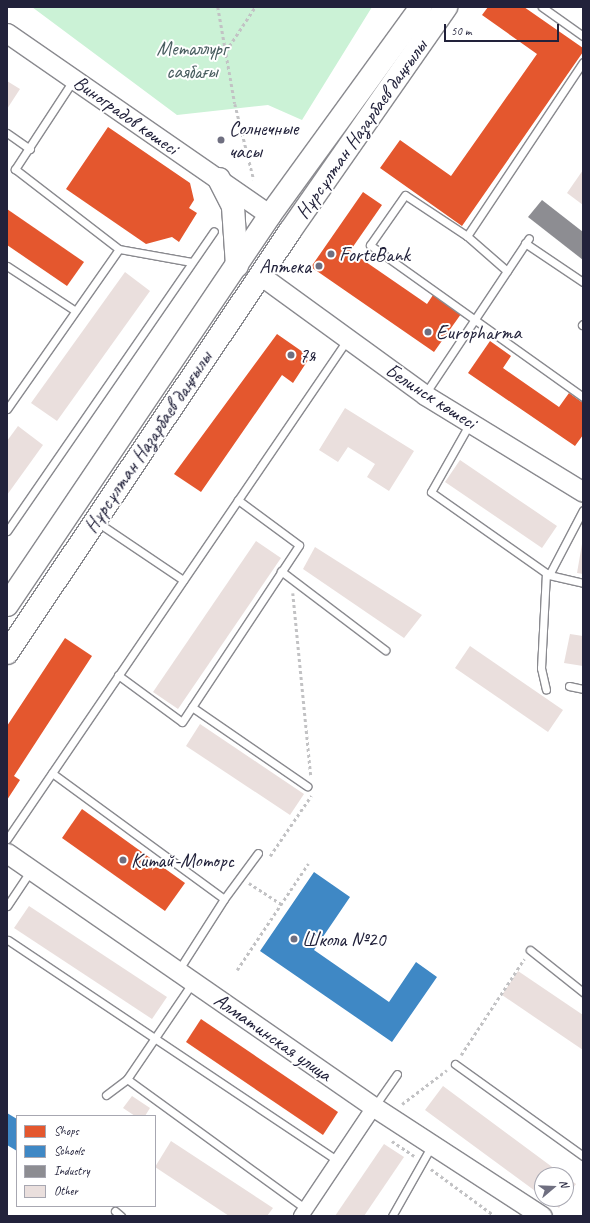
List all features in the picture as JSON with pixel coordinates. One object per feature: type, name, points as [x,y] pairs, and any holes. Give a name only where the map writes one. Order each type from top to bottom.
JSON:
[{"type":"main road","name":"Нұрсұлтан Назарбаев даңғылы","points":[[7,605],[270,215],[421,7]]},
{"type":"main road","name":"Нұрсұлтан Назарбаев даңғылы","points":[[7,653],[260,275],[446,7]]},
{"type":"main road","name":"Виноградов көшесі","points":[[7,33],[245,197]]},
{"type":"main road","points":[[219,180],[233,207],[238,264],[260,275]]},
{"type":"main road","name":"Нұрсұлтан Назарбаев даңғылы","points":[[245,197],[290,231]]},
{"type":"main road","name":"Белинск көшесі","points":[[260,275],[285,292],[346,340],[425,395],[583,492]]},
{"type":"main road","name":"Алматинская улица","points":[[7,853],[374,1107],[542,1216]]},
{"type":"street","points":[[304,1213],[374,1107]]},
{"type":"lane","points":[[542,7],[583,36]]},
{"type":"lane","points":[[551,13],[557,7]]},
{"type":"lane","points":[[467,236],[583,62]]},
{"type":"lane","points":[[74,79],[30,149],[15,169],[119,249],[191,262]]},
{"type":"lane","points":[[7,133],[30,149]]},
{"type":"lane","points":[[507,271],[467,236],[405,195],[370,245],[583,397]]},
{"type":"lane","points":[[7,531],[191,262],[214,231]]},
{"type":"lane","points":[[425,395],[527,241],[583,282]]},
{"type":"lane","points":[[7,409],[74,310],[119,249]]},
{"type":"lane","points":[[7,266],[74,310]]},
{"type":"lane","points":[[7,839],[346,340]]},
{"type":"lane","points":[[470,423],[431,492],[547,574],[583,582]]},
{"type":"lane","points":[[118,675],[182,722],[299,545],[238,500]]},
{"type":"lane","points":[[546,689],[541,668],[547,574],[583,510]]},
{"type":"lane","points":[[95,521],[183,580]]},
{"type":"lane","points":[[281,572],[385,650]]},
{"type":"lane","points":[[569,686],[583,689]]},
{"type":"lane","points":[[192,707],[307,786]]},
{"type":"lane","points":[[52,773],[224,899]]},
{"type":"lane","points":[[178,971],[224,899],[258,854]]},
{"type":"lane","points":[[7,906],[31,870]]},
{"type":"lane","points":[[7,940],[338,1161]]},
{"type":"lane","points":[[530,950],[583,992]]},
{"type":"lane","points":[[106,1094],[127,1079],[193,982]]},
{"type":"lane","points":[[455,1064],[583,1156]]},
{"type":"lane","points":[[374,1107],[396,1074]]},
{"type":"lane","points":[[127,1079],[304,1213]]},
{"type":"lane","points":[[392,1216],[432,1145]]},
{"type":"lane","points":[[115,1211],[121,1216]]},
{"type":"path","points":[[218,7],[254,180]]},
{"type":"path","points":[[226,51],[255,7]]},
{"type":"path","points":[[291,579],[311,778]]},
{"type":"path","points":[[270,856],[313,794]]},
{"type":"path","points":[[237,970],[308,864]]},
{"type":"path","points":[[240,877],[281,904]]},
{"type":"path","points":[[402,1104],[455,1064],[530,950]]},
{"type":"green space","name":"Металлург саябағы","points":[[32,7],[372,7],[302,120],[268,105],[177,115]]},
{"type":"building: Shops","points":[[488,7],[524,7],[583,48],[583,52],[462,226],[380,168],[400,140],[451,176],[537,54],[482,15]]},
{"type":"building: Shops","points":[[108,127],[190,183],[194,200],[189,208],[197,213],[179,242],[172,237],[146,244],[66,189]]},
{"type":"building: Shops","points":[[363,192],[382,205],[350,251],[427,304],[433,295],[461,314],[434,352],[311,267]]},
{"type":"building: Shops","points":[[7,209],[84,262],[67,286],[7,245]]},
{"type":"building: Shops","points":[[277,334],[310,357],[293,383],[282,375],[201,492],[174,474]]},
{"type":"building: Shops","points":[[490,341],[511,356],[503,368],[559,407],[569,393],[583,403],[583,435],[575,446],[468,373]]},
{"type":"building: Shops","points":[[65,638],[92,656],[14,776],[20,780],[7,800],[7,726]]},
{"type":"building: Shops","name":"Китай-Моторс","points":[[82,809],[185,883],[165,911],[62,838]]},
{"type":"building: Shops","points":[[201,1019],[338,1112],[323,1135],[186,1042]]},
{"type":"building: Schools","points":[[314,872],[350,897],[314,950],[389,1002],[416,962],[437,977],[392,1042],[260,951]]},
{"type":"building: Schools","points":[[7,1113],[16,1118],[16,1150],[7,1145]]},
{"type":"building: Industry","points":[[542,200],[583,232],[583,260],[528,217]]},
{"type":"building: Other","points":[[7,81],[20,89],[7,109]]},
{"type":"building: Other","points":[[583,170],[583,205],[567,193]]},
{"type":"building: Other","points":[[125,272],[150,291],[57,421],[31,403]]},
{"type":"building: Other","points":[[345,408],[414,451],[389,491],[367,477],[375,464],[348,447],[338,462],[319,450]]},
{"type":"building: Other","points":[[18,426],[43,445],[7,495],[7,441]]},
{"type":"building: Other","points":[[460,460],[557,526],[542,548],[445,482]]},
{"type":"building: Other","points":[[256,541],[281,558],[178,709],[153,692]]},
{"type":"building: Other","points":[[583,544],[583,574],[577,573]]},
{"type":"building: Other","points":[[315,547],[422,615],[404,638],[303,569]]},
{"type":"building: Other","points":[[570,634],[583,636],[583,666],[564,663]]},
{"type":"building: Other","points":[[470,646],[563,710],[548,732],[455,668]]},
{"type":"building: Other","points":[[200,724],[304,794],[290,815],[186,746]]},
{"type":"building: Other","points":[[29,906],[167,997],[152,1019],[14,928]]},
{"type":"building: Other","points":[[518,971],[583,1015],[583,1050],[502,995]]},
{"type":"building: Other","points":[[443,1086],[552,1167],[534,1167],[534,1190],[425,1110]]},
{"type":"building: Other","points":[[132,1096],[150,1108],[146,1115],[134,1115],[123,1108]]},
{"type":"building: Other","points":[[171,1141],[273,1208],[267,1216],[229,1216],[156,1168]]},
{"type":"building: Other","points":[[384,1144],[404,1157],[364,1216],[335,1216]]},
{"type":"place","name":"Солнечные часы","points":[[221,140]]},
{"type":"place","name":"ForteBank","points":[[331,254]]},
{"type":"place","name":"Аптека","points":[[319,266]]},
{"type":"place","name":"Europharma","points":[[428,332]]},
{"type":"place","name":"7я","points":[[291,355]]},
{"type":"place","name":"Китай-Моторс","points":[[123,860]]},
{"type":"place","name":"Школа №20","points":[[294,939]]}]
